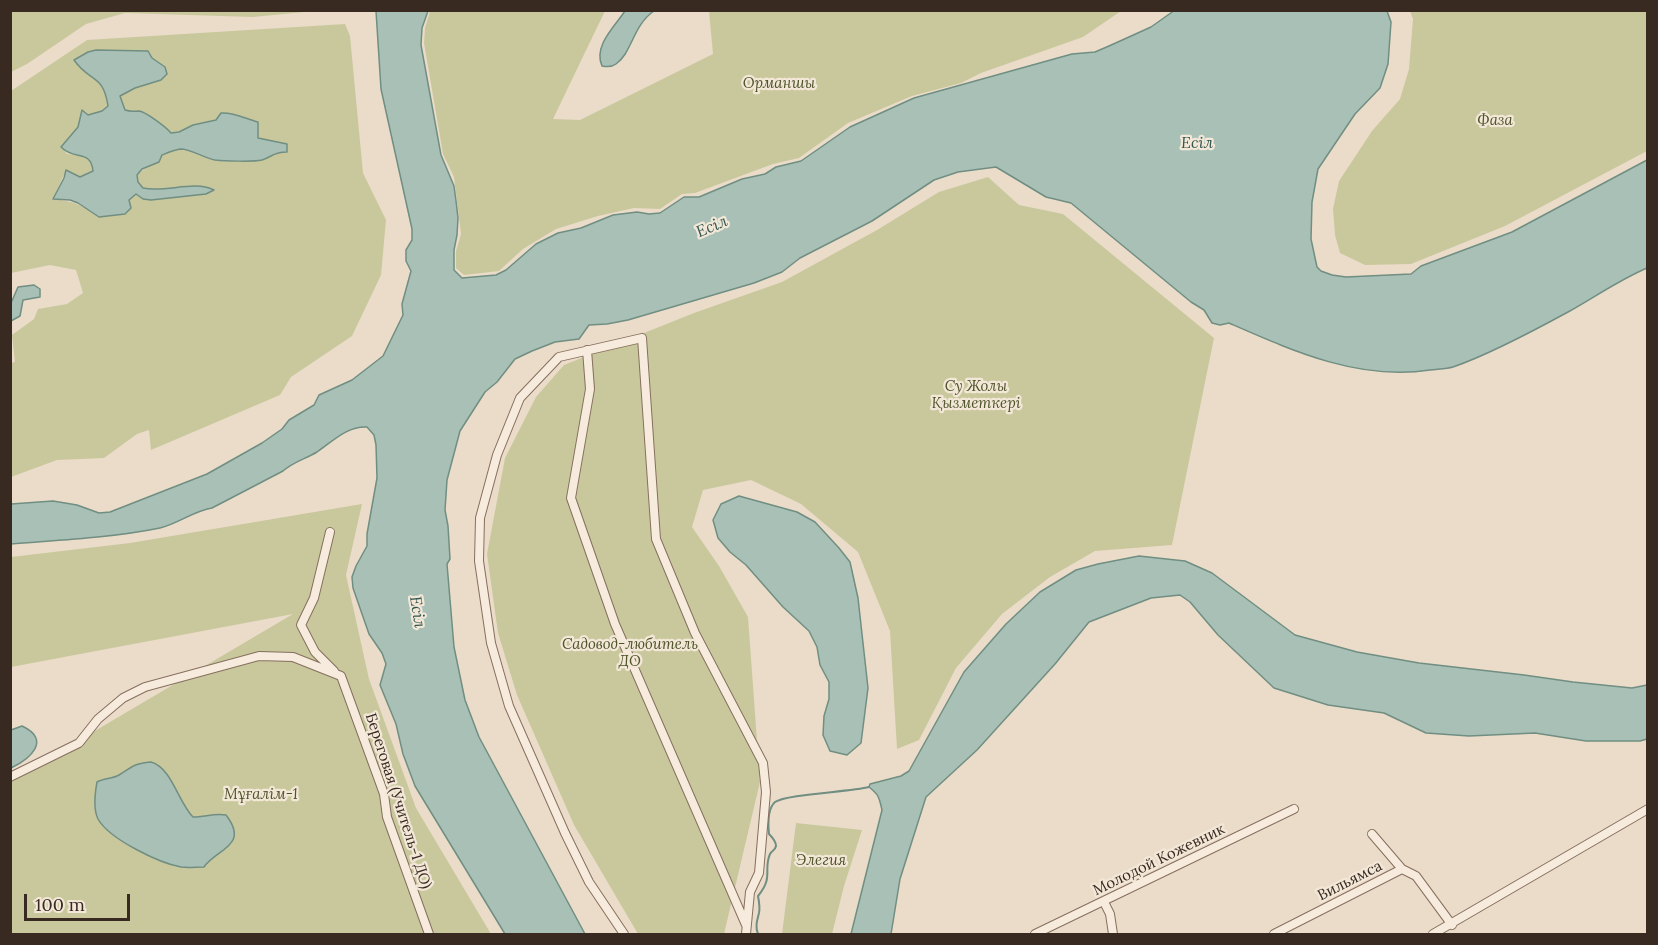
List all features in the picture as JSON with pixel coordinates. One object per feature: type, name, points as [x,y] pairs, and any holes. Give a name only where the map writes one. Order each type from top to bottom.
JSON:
[{"type":"street","points":[[624,934],[590,882],[565,833],[509,706],[491,644],[479,561],[480,518],[497,455],[520,398],[559,357],[642,338],[656,539],[695,633],[763,763],[766,792],[759,873],[750,892],[746,930]]},
{"type":"street","points":[[587,350],[590,389],[571,498],[615,624],[746,930]]},
{"type":"street","points":[[330,532],[314,598],[301,625],[315,652],[339,675]]},
{"type":"street","points":[[10,777],[79,743],[98,719],[123,698],[145,687],[259,656],[293,657],[339,675]]},
{"type":"street","name":"Береговая (Учитель-1 ДО)","points":[[339,675],[384,794],[387,817],[429,934]]},
{"type":"street","name":"Молодой Кожевник","points":[[1035,934],[1294,808]]},
{"type":"street","points":[[1433,934],[1452,925],[1497,896],[1647,809]]},
{"type":"street","points":[[1372,834],[1402,869]]},
{"type":"street","name":"Вильямса","points":[[1274,934],[1402,869],[1416,876],[1452,925]]},
{"type":"street","points":[[1104,902],[1110,914],[1113,934]]},
{"type":"green space","points":[[11,10],[315,11],[253,17],[125,13],[86,24],[27,64],[11,72]]},
{"type":"green space","name":"Орманшы","points":[[430,11],[605,11],[553,119],[580,120],[713,54],[709,11],[1121,11],[1083,37],[981,73],[961,83],[912,96],[848,123],[799,158],[773,164],[695,193],[682,194],[660,209],[634,208],[556,229],[523,249],[499,271],[464,275],[456,268],[456,251],[461,234],[454,177],[443,154],[424,43]]},
{"type":"green space","name":"Фаза","points":[[1410,11],[1647,11],[1647,151],[1505,226],[1411,264],[1365,265],[1340,253],[1335,235],[1333,209],[1339,181],[1372,131],[1400,99],[1409,69],[1413,19]]},
{"type":"green space","points":[[345,24],[350,36],[363,173],[386,220],[381,275],[352,336],[291,377],[280,395],[151,450],[149,430],[137,434],[104,458],[57,460],[11,477],[10,363],[15,362],[12,335],[34,319],[38,309],[67,304],[83,293],[76,270],[50,265],[11,273],[11,91],[87,40]],"holes":[[[96,50],[148,51],[152,58],[165,67],[161,80],[135,88],[120,96],[125,110],[142,112],[171,133],[193,125],[237,115],[243,119],[258,122],[258,138],[287,144],[287,152],[257,161],[233,161],[215,160],[182,150],[168,151],[136,175],[143,188],[160,190],[206,186],[143,199],[136,194],[99,217],[78,204],[53,199],[66,170],[80,177],[94,171],[91,162],[81,156],[67,154],[62,147],[78,127],[82,111],[88,115],[102,111],[108,106],[103,88],[75,59]]]},
{"type":"green space","points":[[988,177],[1019,205],[1063,214],[1214,338],[1172,545],[1095,551],[1050,577],[1002,614],[956,668],[919,740],[897,749],[890,631],[858,552],[801,504],[751,480],[703,490],[692,527],[719,566],[748,617],[760,782],[724,934],[638,934],[574,825],[517,695],[498,633],[487,554],[505,458],[536,397],[564,365],[694,313],[782,282],[877,230],[939,192]]},
{"type":"green space","name":"Мұғалім-1","points":[[362,504],[346,575],[369,679],[416,808],[491,934],[11,934],[10,781],[293,614],[11,667],[11,557],[130,543]]},
{"type":"green space","name":"Элегия","points":[[796,823],[862,830],[832,934],[782,934]]},
{"type":"water","name":"Есіл","points":[[1175,10],[1387,11],[1391,22],[1388,64],[1380,88],[1355,114],[1318,169],[1312,202],[1311,239],[1317,267],[1321,271],[1346,277],[1411,274],[1421,266],[1512,232],[1647,160],[1647,268],[1526,334],[1453,367],[1404,372],[1352,367],[1302,353],[1229,323],[1220,325],[1212,323],[1204,310],[1191,302],[1071,203],[1046,197],[996,167],[958,172],[934,180],[872,221],[800,258],[782,272],[754,283],[628,320],[589,325],[579,339],[555,342],[515,359],[497,382],[485,392],[460,431],[447,480],[445,510],[450,559],[447,564],[454,647],[465,700],[479,737],[585,934],[505,934],[415,786],[403,754],[396,724],[380,685],[386,664],[382,653],[369,634],[353,588],[352,577],[367,546],[377,478],[376,445],[374,435],[367,427],[353,429],[283,471],[212,508],[167,526],[104,536],[11,544],[11,504],[53,501],[77,505],[99,513],[110,512],[207,474],[262,443],[282,429],[289,420],[314,405],[319,395],[352,380],[383,356],[403,315],[402,304],[411,271],[406,261],[406,250],[412,240],[412,229],[381,89],[376,11],[428,11],[422,28],[421,45],[441,155],[454,186],[458,218],[454,270],[462,278],[496,275],[506,270],[536,244],[558,233],[581,228],[613,215],[637,212],[660,213],[684,197],[699,197],[742,179],[765,174],[776,167],[801,161],[850,127],[914,98],[1072,54],[1095,52],[1151,27]]},
{"type":"water","points":[[625,11],[654,11],[641,24],[621,59],[613,66],[602,66],[600,51],[611,30]]},
{"type":"water","points":[[96,50],[148,51],[152,58],[165,67],[167,74],[161,80],[135,88],[120,96],[125,110],[146,114],[171,133],[216,120],[221,113],[235,115],[258,122],[258,138],[287,144],[287,152],[262,160],[246,161],[215,160],[184,149],[168,152],[162,155],[159,162],[142,169],[137,175],[138,182],[143,188],[197,186],[214,190],[206,194],[151,200],[143,199],[136,194],[129,200],[131,208],[125,214],[99,217],[78,203],[53,199],[66,170],[80,177],[93,171],[92,164],[85,157],[71,154],[61,147],[78,127],[82,110],[88,115],[102,111],[108,106],[103,88],[74,60]]},
{"type":"water","points":[[34,285],[40,289],[40,297],[23,300],[20,316],[11,321],[11,303],[18,287]]},
{"type":"water","points":[[739,496],[797,512],[815,522],[850,562],[858,598],[868,688],[861,743],[847,755],[830,751],[823,735],[824,716],[829,699],[829,682],[820,665],[817,647],[809,631],[718,538],[713,520],[721,504]]},
{"type":"water","points":[[1139,556],[1185,561],[1212,573],[1295,635],[1357,652],[1419,663],[1573,682],[1632,688],[1647,685],[1647,739],[1586,741],[1535,733],[1469,736],[1426,733],[1384,713],[1328,705],[1274,688],[1218,635],[1190,602],[1180,595],[1151,598],[1089,622],[1055,664],[977,750],[926,797],[900,879],[891,934],[851,934],[882,810],[878,797],[869,787],[870,784],[901,776],[909,771],[964,672],[1006,624],[1040,592],[1076,570]]},
{"type":"water","points":[[22,726],[31,731],[37,743],[35,749],[25,760],[11,768],[11,730]]},
{"type":"water","points":[[151,762],[158,765],[170,778],[193,817],[226,815],[232,825],[233,840],[204,867],[181,867],[148,855],[123,842],[104,827],[98,819],[95,806],[97,782],[116,776],[136,765]]},
{"type":"waterway","points":[[758,934],[756,926],[759,909],[758,896],[766,884],[768,860],[776,846],[769,834],[772,805],[781,799],[869,787]]},
{"type":"park label","name":"Су Жолы Қызметкері","points":[[976,396]]},
{"type":"park label","name":"Садовод-любитель ДО","points":[[630,654]]}]
